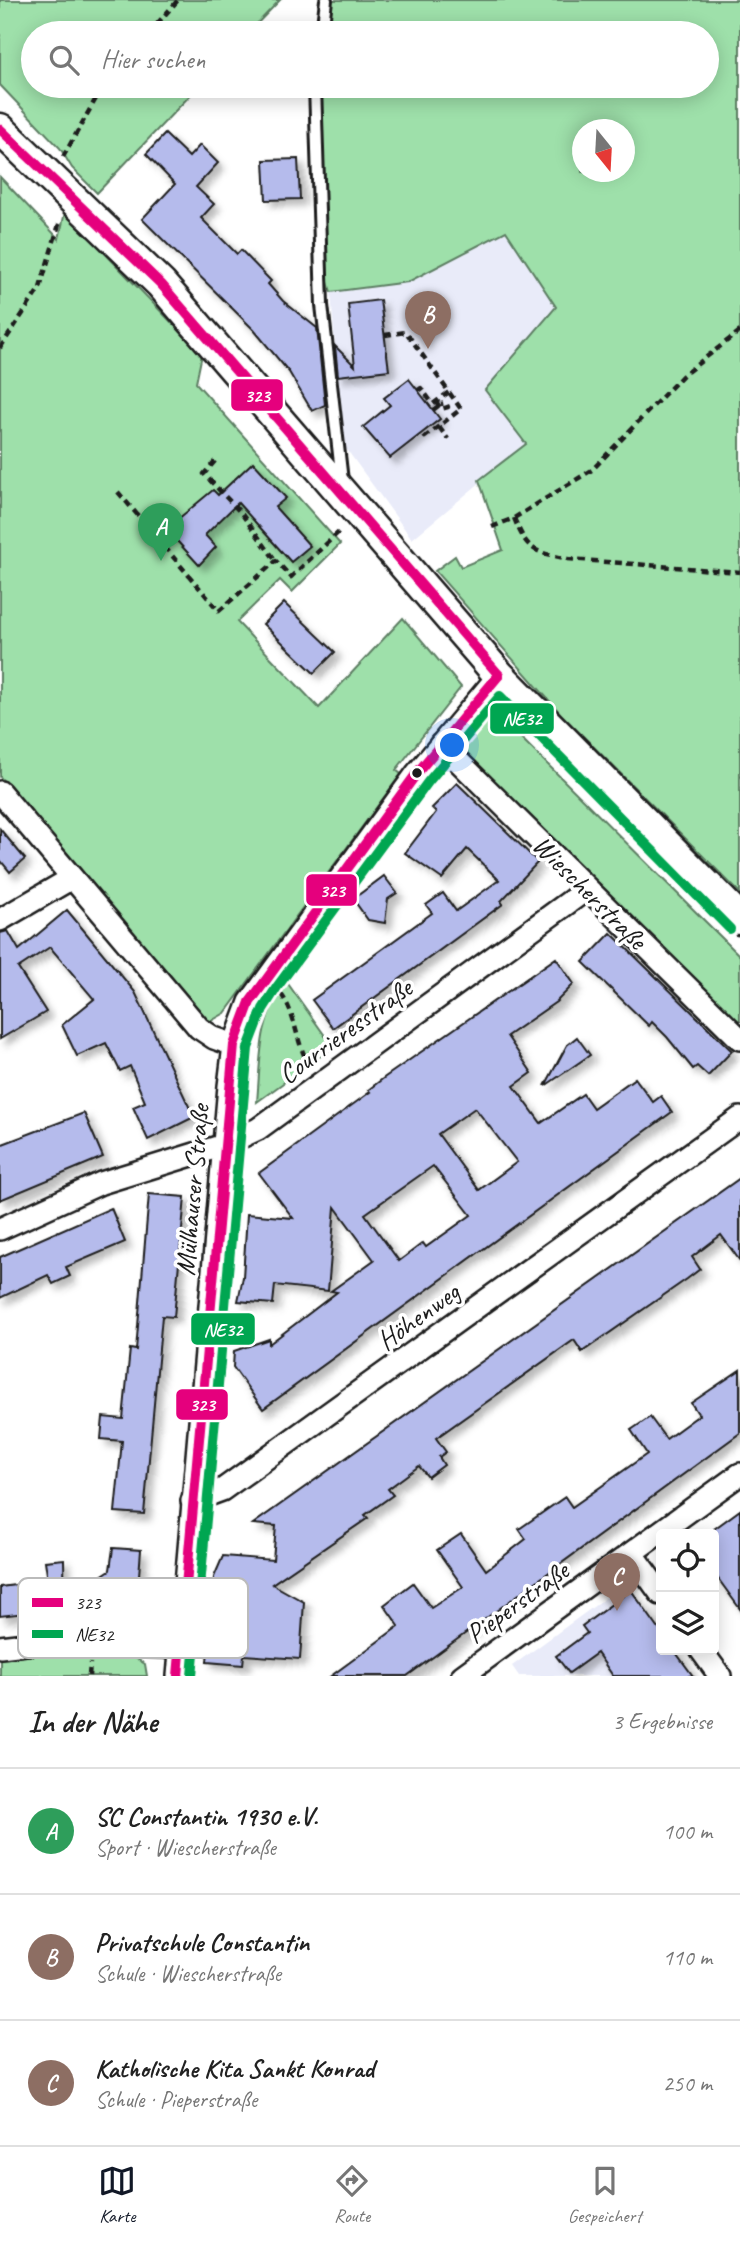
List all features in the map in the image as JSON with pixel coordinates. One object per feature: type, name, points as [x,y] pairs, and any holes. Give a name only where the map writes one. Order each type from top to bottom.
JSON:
[{"type":"main road","points":[[0,129],[161,284],[499,675],[740,919]]},
{"type":"street","name":"Mülhauser Straße","points":[[187,1578],[234,1045],[250,1002],[266,979],[441,744],[499,675]]},
{"type":"street","name":"Wiescherstraße","points":[[441,744],[740,1039]]},
{"type":"street","points":[[0,792],[199,1028],[214,1038],[234,1045]]},
{"type":"street","points":[[0,919],[72,877]]},
{"type":"street","name":"Courrieresstraße","points":[[0,1229],[101,1183],[224,1145],[258,1129],[587,890]]},
{"type":"street","name":"Höhenweg","points":[[192,1501],[222,1490],[740,1118]]},
{"type":"street","name":"Pieperstraße","points":[[462,1676],[740,1474]]},
{"type":"street","points":[[632,1553],[660,1592]]},
{"type":"street","points":[[0,1647],[18,1645]]},
{"type":"street","points":[[705,1655],[720,1676]]},
{"type":"street","name":"Mülhauser Straße","points":[[178,1676],[181,1658]]},
{"type":"lane","points":[[323,21],[326,0]]},
{"type":"lane","points":[[315,98],[321,305],[351,501]]},
{"type":"path","points":[[160,21],[178,0]]},
{"type":"path","points":[[0,348],[40,288],[71,139],[96,98]]},
{"type":"path","points":[[492,527],[514,518],[592,470],[682,376],[740,331]]},
{"type":"path","points":[[385,335],[405,332],[461,409],[425,437],[422,433]]},
{"type":"path","points":[[418,390],[421,388],[433,404],[439,403]]},
{"type":"path","points":[[433,410],[449,392]]},
{"type":"path","points":[[439,427],[448,439]]},
{"type":"path","points":[[215,461],[204,474],[241,513],[291,577],[351,501]]},
{"type":"path","points":[[118,492],[219,611],[276,561]]},
{"type":"path","points":[[514,518],[525,543],[541,553],[568,559],[740,572]]},
{"type":"path","points":[[266,979],[286,1001],[304,1057],[321,1083]]},
{"type":"shaded area","points":[[506,231],[556,307],[486,390],[527,444],[412,539],[342,443],[331,292],[408,282]]},
{"type":"shaded area","points":[[626,1583],[656,1625],[656,1655],[678,1655],[693,1676],[519,1676],[512,1666]]},
{"type":"green space","points":[[0,0],[280,0],[260,21],[21,21],[21,98],[188,98],[97,193],[72,168],[60,148],[0,85]]},
{"type":"green space","points":[[332,0],[740,0],[740,893],[561,714],[435,571],[455,556],[461,567],[503,550],[479,480],[526,444],[485,390],[556,307],[506,231],[408,282],[331,292],[326,276],[319,98],[719,98],[719,21],[329,21]]},
{"type":"green space","points":[[0,177],[59,239],[65,212],[202,354],[196,383],[340,544],[292,592],[280,580],[237,622],[319,708],[403,618],[461,687],[396,770],[401,774],[225,1013],[211,1021],[203,1019],[0,777]]},
{"type":"green space","points":[[494,711],[740,956],[740,1025],[462,753]]},
{"type":"green space","points":[[286,981],[333,1047],[257,1102],[262,1039],[270,1010]]},
{"type":"green space","points":[[135,1658],[145,1664],[147,1676],[0,1676],[0,1659]]},
{"type":"building","points":[[165,134],[189,157],[200,145],[218,163],[196,187],[214,204],[201,218],[237,254],[241,250],[271,281],[268,284],[283,301],[317,328],[325,405],[312,411],[289,372],[254,330],[142,219],[175,184],[146,154]]},
{"type":"building","points":[[298,159],[300,199],[266,200],[264,160]]},
{"type":"building","points":[[380,300],[389,370],[338,376],[335,346],[355,366],[348,304]]},
{"type":"building","points":[[409,379],[440,419],[390,458],[363,427],[390,405],[384,398]]},
{"type":"building","points":[[253,462],[286,498],[275,507],[310,546],[291,562],[238,503],[205,535],[216,547],[199,565],[166,529],[213,490],[218,495]]},
{"type":"building","points":[[284,603],[335,652],[314,673],[263,624]]},
{"type":"building","points":[[457,783],[538,862],[501,901],[503,904],[333,1028],[312,1000],[432,913],[426,905],[443,893],[456,911],[499,880],[467,849],[442,879],[405,853],[436,812],[432,808]]},
{"type":"building","points":[[0,829],[25,859],[10,872],[0,860]]},
{"type":"building","points":[[384,876],[397,893],[388,899],[385,923],[368,920],[353,899]]},
{"type":"building","points":[[67,910],[135,992],[194,1117],[148,1140],[133,1107],[145,1102],[130,1066],[120,1071],[106,1043],[77,1056],[62,1025],[94,999],[50,947],[18,968],[46,1012],[0,1039],[0,933],[8,931],[19,950]]},
{"type":"building","points":[[611,933],[732,1051],[708,1076],[697,1066],[693,1069],[652,1022],[649,1026],[583,962]]},
{"type":"building","points":[[556,958],[574,984],[556,1002],[507,1036],[532,1073],[514,1086],[541,1123],[583,1094],[593,1108],[635,1078],[653,1102],[661,1096],[672,1112],[263,1409],[233,1367],[234,1351],[269,1339],[269,1344],[337,1292],[331,1291],[374,1260],[335,1207],[328,1291],[275,1285],[273,1304],[238,1301],[243,1277],[247,1214],[293,1218],[259,1173],[370,1092],[368,1090]],"holes":[[[475,1108],[517,1162],[479,1190],[438,1134]],[[433,1166],[471,1215],[426,1247],[423,1243],[399,1261],[365,1214]]]},
{"type":"building","points":[[577,1037],[590,1055],[545,1086],[567,1045]]},
{"type":"building","points":[[84,1113],[103,1157],[0,1200],[0,1145]]},
{"type":"building","points":[[740,1178],[740,1261],[721,1235],[692,1257],[700,1269],[687,1279],[582,1352],[574,1340],[436,1438],[446,1452],[439,1457],[444,1465],[428,1477],[419,1466],[388,1489],[393,1495],[365,1515],[368,1518],[272,1584],[304,1602],[300,1659],[248,1655],[248,1578],[214,1578],[223,1556],[273,1560],[276,1526],[253,1524]]},
{"type":"building","points":[[149,1194],[185,1197],[174,1317],[162,1316],[144,1514],[115,1512],[122,1441],[101,1439],[103,1417],[123,1419],[130,1349],[136,1350]]},
{"type":"building","points":[[111,1208],[125,1242],[66,1267],[70,1276],[53,1284],[48,1275],[0,1298],[0,1257]]},
{"type":"building","points":[[740,1370],[740,1433],[407,1676],[331,1676],[399,1626],[384,1605],[413,1583],[431,1608],[463,1587],[437,1550],[461,1534],[486,1570],[526,1539],[519,1529],[565,1497],[572,1507],[647,1454],[631,1430],[650,1417],[666,1439],[699,1415],[691,1403]]},
{"type":"building","points":[[740,1510],[740,1609],[719,1580],[719,1529],[714,1529]]},
{"type":"building","points":[[113,1548],[141,1550],[139,1578],[98,1578],[110,1570]]},
{"type":"building","points":[[64,1559],[64,1578],[48,1578],[45,1561]]},
{"type":"building","points":[[18,1585],[18,1614],[0,1616],[0,1587]]},
{"type":"building","points":[[631,1590],[656,1625],[656,1655],[678,1655],[693,1676],[613,1676],[597,1653],[569,1673],[556,1656],[587,1633],[582,1626]]},
{"type":"building","points":[[207,1658],[244,1658],[243,1665],[207,1662]]},
{"type":"transit line","name":"323","points":[[0,129],[161,284],[499,675]]},
{"type":"transit line","name":"323","points":[[187,1578],[234,1045],[250,1002],[417,773],[499,675]]},
{"type":"transit line","name":"NE32","points":[[201,1578],[248,1048],[263,1009],[277,987],[428,782],[500,696],[730,929]]},
{"type":"transit line","name":"323","points":[[178,1676],[180,1658]]},
{"type":"transit line","name":"NE32","points":[[192,1676],[194,1658]]},
{"type":"place","name":"Privatschule Constantin","points":[[428,349]]},
{"type":"place","name":"SC Constantin 1930 e.V.","points":[[161,561]]},
{"type":"place","name":"Katholische Kita Sankt Konrad","points":[[617,1611]]}]
